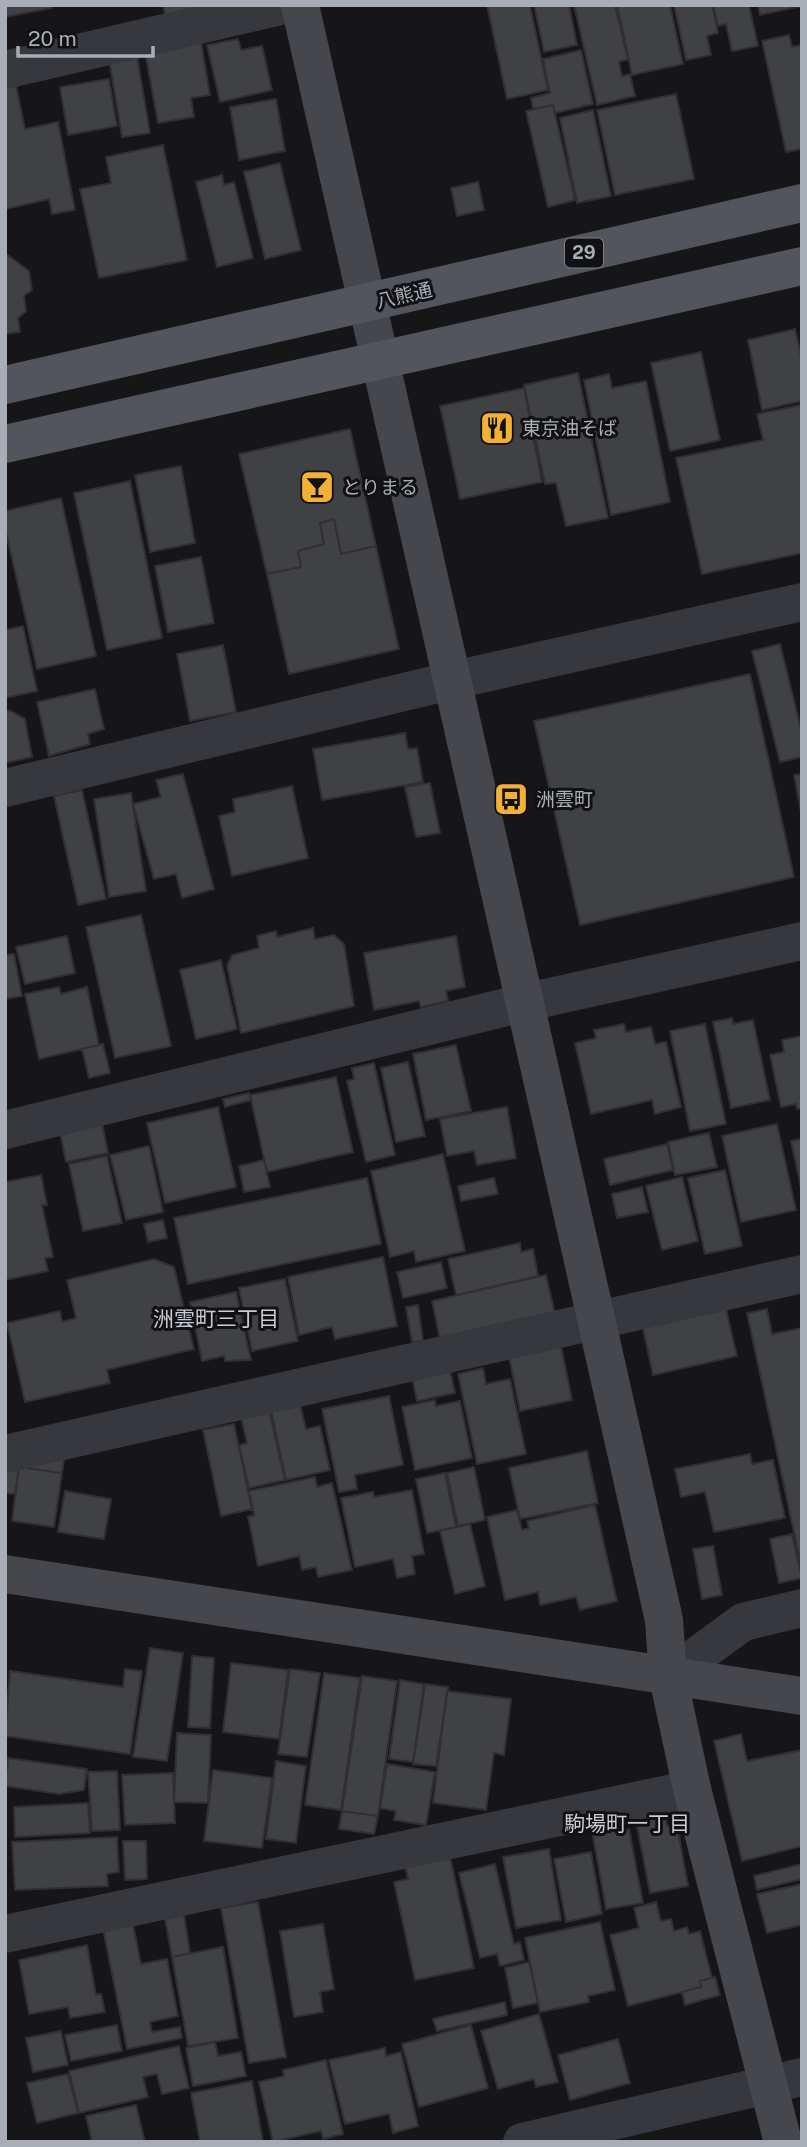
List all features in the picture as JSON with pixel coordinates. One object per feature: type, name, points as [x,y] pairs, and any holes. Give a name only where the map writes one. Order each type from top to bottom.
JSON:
[{"type":"main road","name":"八熊通","points":[[5,386],[802,203]]},
{"type":"main road","points":[[5,444],[802,266]]},
{"type":"street","points":[[5,70],[285,5]]},
{"type":"street","points":[[300,5],[527,1002],[664,1620],[668,1677],[692,1789],[784,2082],[783,2142]]},
{"type":"street","points":[[5,788],[454,680],[802,601]]},
{"type":"street","points":[[5,1130],[527,1002],[802,941]]},
{"type":"street","points":[[5,1454],[802,1274]]},
{"type":"street","points":[[5,1574],[802,1696]]},
{"type":"street","points":[[668,1677],[743,1622],[802,1608]]},
{"type":"street","points":[[5,1934],[692,1789]]},
{"type":"street","points":[[522,2142],[784,2082]]},
{"type":"building","points":[[5,5],[52,5],[52,8],[5,17]]},
{"type":"building","points":[[163,5],[225,5],[166,19]]},
{"type":"building","points":[[487,5],[530,5],[548,90],[507,99]]},
{"type":"building","points":[[534,5],[569,5],[577,45],[544,52]]},
{"type":"building","points":[[574,5],[615,5],[628,59],[619,62],[622,76],[630,74],[635,96],[597,105]]},
{"type":"building","points":[[617,5],[670,5],[683,64],[632,75]]},
{"type":"building","points":[[674,5],[712,5],[718,33],[707,36],[711,55],[686,60]]},
{"type":"building","points":[[713,5],[749,5],[758,46],[732,51],[726,24],[718,26]]},
{"type":"building","points":[[758,5],[802,5],[802,6],[760,15]]},
{"type":"building","points":[[789,35],[792,47],[802,45],[802,149],[786,152],[762,41]]},
{"type":"building","points":[[238,39],[241,50],[262,46],[272,90],[220,102],[207,45]]},
{"type":"building","points":[[201,42],[210,95],[191,98],[194,117],[158,123],[145,52]]},
{"type":"building","points":[[581,50],[593,104],[555,113],[553,105],[533,109],[531,98],[550,93],[543,59]]},
{"type":"building","points":[[137,56],[150,133],[122,137],[109,60]]},
{"type":"building","points":[[109,79],[117,126],[68,135],[60,87]]},
{"type":"building","points":[[16,85],[25,129],[58,122],[75,210],[52,214],[49,199],[6,209],[5,88]]},
{"type":"building","points":[[676,94],[694,179],[615,195],[597,110]]},
{"type":"building","points":[[276,99],[285,151],[239,160],[230,107]]},
{"type":"building","points":[[553,105],[575,200],[548,207],[526,111]]},
{"type":"building","points":[[593,110],[611,196],[577,203],[560,118]]},
{"type":"building","points":[[163,145],[187,260],[99,278],[80,189],[111,183],[106,157]]},
{"type":"building","points":[[280,163],[301,250],[265,259],[244,172]]},
{"type":"building","points":[[222,175],[224,185],[234,182],[253,258],[217,267],[196,182]]},
{"type":"building","points":[[478,182],[484,210],[457,216],[451,188]]},
{"type":"building","points":[[5,253],[29,271],[32,290],[24,296],[26,311],[18,318],[20,332],[5,334]]},
{"type":"building","points":[[795,329],[802,360],[802,401],[762,410],[748,340]]},
{"type":"building","points":[[701,352],[720,440],[670,451],[651,363]]},
{"type":"building","points":[[578,373],[608,518],[566,526],[556,483],[545,484],[524,385]]},
{"type":"building","points":[[609,374],[612,388],[646,381],[670,502],[611,515],[584,380]]},
{"type":"building","points":[[524,388],[542,482],[460,499],[440,406]]},
{"type":"building","points":[[801,405],[802,553],[702,574],[676,458],[763,440],[757,414]]},
{"type":"building","points":[[350,429],[376,546],[341,554],[334,519],[320,523],[324,544],[298,551],[301,567],[267,574],[239,454]]},
{"type":"building","points":[[181,466],[195,543],[150,552],[135,475]]},
{"type":"building","points":[[130,481],[162,638],[107,650],[74,493]]},
{"type":"building","points":[[61,498],[96,656],[37,669],[5,528],[5,511]]},
{"type":"building","points":[[334,519],[341,554],[376,546],[399,649],[289,674],[267,574],[301,567],[298,551],[324,544],[320,523]]},
{"type":"building","points":[[201,557],[214,623],[168,632],[155,566]]},
{"type":"building","points":[[23,626],[37,691],[5,698],[5,630]]},
{"type":"building","points":[[780,644],[802,733],[802,757],[780,762],[752,651]]},
{"type":"building","points":[[223,645],[236,712],[190,721],[177,654]]},
{"type":"building","points":[[750,674],[794,877],[580,925],[534,721]]},
{"type":"building","points":[[95,689],[104,729],[88,734],[90,744],[49,756],[37,702]]},
{"type":"building","points":[[9,710],[25,719],[32,757],[5,763],[5,711]]},
{"type":"building","points":[[405,733],[408,749],[417,748],[423,782],[322,800],[313,749]]},
{"type":"building","points":[[183,774],[214,889],[182,898],[176,874],[154,879],[133,804],[161,797],[156,780]]},
{"type":"building","points":[[802,774],[802,817],[794,775]]},
{"type":"building","points":[[430,783],[440,833],[416,837],[405,787]]},
{"type":"building","points":[[292,786],[308,858],[232,876],[219,816],[235,812],[233,799]]},
{"type":"building","points":[[82,790],[106,899],[78,905],[54,796]]},
{"type":"building","points":[[131,793],[146,891],[109,897],[94,799]]},
{"type":"building","points":[[141,915],[171,1046],[115,1058],[86,927]]},
{"type":"building","points":[[313,928],[315,939],[334,935],[344,944],[354,1006],[241,1033],[227,966],[232,955],[259,948],[257,936],[276,931],[277,937]]},
{"type":"building","points":[[67,936],[75,973],[25,984],[16,947]]},
{"type":"building","points":[[456,936],[465,987],[446,991],[448,1001],[421,1007],[419,1001],[374,1010],[364,953]]},
{"type":"building","points":[[14,954],[22,996],[5,999],[5,955]]},
{"type":"building","points":[[221,960],[237,1029],[196,1039],[180,970]]},
{"type":"building","points":[[59,987],[61,994],[87,987],[99,1045],[39,1059],[25,994]]},
{"type":"building","points":[[732,1018],[733,1024],[753,1020],[770,1100],[731,1108],[713,1022]]},
{"type":"building","points":[[624,1024],[626,1032],[651,1027],[655,1044],[666,1042],[681,1107],[655,1114],[652,1100],[591,1114],[575,1043],[596,1038],[594,1030]]},
{"type":"building","points":[[705,1024],[726,1124],[690,1131],[670,1031]]},
{"type":"building","points":[[802,1036],[802,1108],[797,1109],[796,1104],[781,1107],[770,1055],[784,1052],[782,1040]]},
{"type":"building","points":[[103,1044],[110,1073],[89,1078],[82,1049]]},
{"type":"building","points":[[456,1045],[471,1111],[426,1120],[413,1054]]},
{"type":"building","points":[[408,1062],[425,1136],[396,1142],[381,1068]]},
{"type":"building","points":[[374,1063],[395,1155],[366,1162],[347,1081],[354,1079],[352,1068]]},
{"type":"building","points":[[336,1077],[353,1152],[267,1172],[250,1095]]},
{"type":"building","points":[[249,1093],[251,1100],[225,1107],[223,1099]]},
{"type":"building","points":[[218,1107],[236,1187],[165,1203],[147,1123]]},
{"type":"building","points":[[507,1107],[516,1158],[477,1165],[474,1151],[447,1156],[440,1119]]},
{"type":"building","points":[[102,1123],[108,1153],[66,1162],[60,1132]]},
{"type":"building","points":[[777,1124],[796,1210],[741,1222],[722,1136]]},
{"type":"building","points":[[709,1133],[717,1167],[675,1175],[668,1142]]},
{"type":"building","points":[[802,1139],[802,1192],[791,1141]]},
{"type":"building","points":[[667,1144],[673,1170],[610,1185],[604,1159]]},
{"type":"building","points":[[149,1146],[163,1212],[126,1220],[110,1155]]},
{"type":"building","points":[[443,1154],[465,1251],[416,1262],[414,1251],[390,1257],[371,1171]]},
{"type":"building","points":[[107,1156],[122,1223],[83,1231],[69,1164]]},
{"type":"building","points":[[264,1160],[270,1187],[244,1192],[239,1166]]},
{"type":"building","points":[[725,1170],[742,1246],[705,1254],[688,1178]]},
{"type":"building","points":[[41,1175],[47,1205],[42,1205],[53,1257],[45,1258],[48,1271],[5,1280],[5,1182]]},
{"type":"building","points":[[682,1177],[698,1241],[662,1250],[646,1186]]},
{"type":"building","points":[[367,1178],[381,1244],[188,1284],[174,1218]]},
{"type":"building","points":[[494,1178],[498,1194],[461,1201],[458,1186]]},
{"type":"building","points":[[642,1187],[648,1212],[617,1218],[612,1194]]},
{"type":"building","points":[[163,1220],[167,1238],[148,1242],[144,1224]]},
{"type":"building","points":[[520,1243],[521,1252],[533,1249],[538,1276],[456,1295],[448,1259]]},
{"type":"building","points":[[383,1257],[397,1326],[335,1339],[332,1327],[299,1335],[288,1277]]},
{"type":"building","points":[[154,1259],[174,1267],[194,1349],[107,1370],[110,1383],[25,1402],[7,1323],[60,1311],[62,1322],[76,1318],[67,1280]]},
{"type":"building","points":[[441,1262],[447,1288],[403,1298],[397,1272]]},
{"type":"building","points":[[546,1275],[555,1314],[440,1340],[432,1301]]},
{"type":"building","points":[[285,1279],[298,1341],[252,1351],[239,1288]]},
{"type":"building","points":[[236,1292],[251,1360],[225,1361],[224,1356],[202,1361],[190,1302]]},
{"type":"building","points":[[418,1305],[423,1341],[412,1342],[406,1307]]},
{"type":"building","points":[[725,1305],[737,1356],[653,1375],[642,1324]]},
{"type":"building","points":[[767,1309],[772,1334],[802,1328],[802,1570],[747,1313]]},
{"type":"building","points":[[561,1346],[572,1400],[520,1411],[509,1357]]},
{"type":"building","points":[[483,1368],[486,1384],[510,1379],[526,1454],[477,1464],[458,1374]]},
{"type":"building","points":[[450,1370],[455,1393],[417,1401],[412,1377]]},
{"type":"building","points":[[389,1396],[403,1465],[355,1475],[357,1489],[339,1492],[322,1409]]},
{"type":"building","points":[[435,1400],[436,1406],[460,1401],[472,1458],[415,1470],[402,1407]]},
{"type":"building","points":[[300,1404],[306,1429],[320,1426],[330,1470],[286,1480],[271,1410]]},
{"type":"building","points":[[269,1410],[285,1480],[249,1488],[239,1445],[247,1443],[241,1417]]},
{"type":"building","points":[[234,1424],[252,1509],[221,1516],[203,1430]]},
{"type":"building","points":[[587,1451],[598,1503],[520,1519],[509,1468]]},
{"type":"building","points":[[65,1454],[62,1473],[19,1467],[15,1494],[5,1493],[5,1468]]},
{"type":"building","points":[[750,1454],[752,1464],[773,1460],[785,1518],[714,1532],[705,1492],[681,1497],[675,1469]]},
{"type":"building","points":[[19,1467],[62,1473],[54,1527],[12,1521]]},
{"type":"building","points":[[474,1467],[485,1520],[458,1526],[447,1473]]},
{"type":"building","points":[[445,1473],[456,1527],[427,1533],[416,1479]]},
{"type":"building","points":[[315,1477],[317,1487],[332,1483],[352,1570],[318,1577],[316,1567],[302,1570],[299,1556],[258,1566],[248,1517],[254,1515],[249,1491]]},
{"type":"building","points":[[412,1490],[424,1554],[412,1556],[415,1574],[397,1578],[393,1559],[355,1567],[341,1498],[373,1492],[374,1497]]},
{"type":"building","points":[[65,1491],[111,1499],[104,1539],[58,1532]]},
{"type":"building","points":[[595,1505],[617,1601],[580,1610],[576,1597],[540,1605],[538,1592],[505,1600],[487,1517],[517,1510],[522,1530],[529,1528],[527,1521]]},
{"type":"building","points":[[470,1524],[485,1586],[455,1594],[440,1531]]},
{"type":"building","points":[[792,1534],[802,1578],[779,1583],[770,1539]]},
{"type":"building","points":[[713,1546],[722,1595],[702,1599],[693,1549]]},
{"type":"building","points":[[150,1648],[183,1653],[167,1761],[133,1757]]},
{"type":"building","points":[[192,1656],[214,1658],[210,1728],[188,1727]]},
{"type":"building","points":[[231,1663],[288,1670],[279,1739],[223,1732]]},
{"type":"building","points":[[125,1669],[142,1671],[130,1754],[5,1736],[10,1671],[123,1687]]},
{"type":"building","points":[[290,1669],[320,1673],[307,1757],[278,1754]]},
{"type":"building","points":[[324,1673],[360,1678],[341,1810],[305,1805]]},
{"type":"building","points":[[362,1676],[397,1681],[378,1816],[342,1811]]},
{"type":"building","points":[[400,1680],[424,1684],[413,1762],[389,1759]]},
{"type":"building","points":[[425,1684],[448,1687],[436,1766],[413,1764]]},
{"type":"building","points":[[447,1691],[511,1699],[504,1755],[494,1753],[486,1810],[433,1803]]},
{"type":"building","points":[[177,1733],[211,1735],[208,1803],[174,1802]]},
{"type":"building","points":[[741,1734],[747,1761],[802,1750],[802,1846],[742,1861],[714,1741]]},
{"type":"building","points":[[8,1758],[87,1769],[84,1790],[59,1794],[5,1786]]},
{"type":"building","points":[[276,1761],[306,1766],[296,1843],[266,1839]]},
{"type":"building","points":[[387,1764],[435,1772],[426,1825],[394,1820],[396,1811],[380,1808]]},
{"type":"building","points":[[213,1770],[272,1778],[262,1848],[204,1841]]},
{"type":"building","points":[[117,1771],[120,1830],[92,1831],[88,1772]]},
{"type":"building","points":[[173,1773],[175,1823],[125,1825],[122,1775]]},
{"type":"building","points":[[88,1803],[90,1833],[15,1837],[14,1807]]},
{"type":"building","points":[[342,1811],[378,1816],[374,1834],[339,1829]]},
{"type":"building","points":[[665,1816],[667,1826],[677,1825],[688,1886],[650,1893],[636,1821]]},
{"type":"building","points":[[616,1826],[617,1832],[629,1829],[643,1903],[606,1909],[592,1831]]},
{"type":"building","points":[[117,1837],[119,1872],[107,1874],[108,1886],[15,1890],[12,1842]]},
{"type":"building","points":[[123,1841],[146,1841],[147,1879],[125,1880]]},
{"type":"building","points":[[549,1849],[561,1920],[516,1928],[503,1857]]},
{"type":"building","points":[[591,1852],[602,1914],[566,1922],[554,1859]]},
{"type":"building","points":[[450,1856],[474,1968],[415,1980],[394,1882],[408,1879],[405,1866]]},
{"type":"building","points":[[495,1864],[514,1944],[520,1942],[524,1960],[500,1966],[497,1954],[480,1958],[459,1873]]},
{"type":"building","points":[[802,1864],[802,1879],[757,1890],[754,1876]]},
{"type":"building","points":[[802,1884],[802,1925],[767,1933],[757,1894]]},
{"type":"building","points":[[258,1902],[286,2057],[249,2063],[221,1908]]},
{"type":"building","points":[[656,1902],[661,1921],[671,1919],[674,1931],[687,1927],[689,1934],[700,1931],[712,1978],[700,1981],[701,1987],[628,2006],[610,1935],[639,1928],[634,1908]]},
{"type":"building","points":[[184,1915],[190,1953],[172,1957],[165,1919]]},
{"type":"building","points":[[600,1922],[615,1990],[588,1996],[589,2002],[540,2012],[525,1938]]},
{"type":"building","points":[[133,1924],[141,1964],[167,1959],[178,2016],[150,2022],[152,2032],[180,2027],[182,2038],[127,2049],[103,1929]]},
{"type":"building","points":[[323,1924],[334,1989],[320,1992],[323,2012],[294,2017],[280,1931]]},
{"type":"building","points":[[87,1945],[96,1995],[101,1994],[105,2012],[70,2018],[68,2007],[29,2014],[19,1960]]},
{"type":"building","points":[[223,1947],[238,2038],[188,2046],[172,1957]]},
{"type":"building","points":[[529,1962],[538,2003],[513,2008],[505,1968]]},
{"type":"building","points":[[715,1977],[720,1995],[685,2005],[682,1992],[701,1987],[700,1981]]},
{"type":"building","points":[[505,2002],[507,2015],[437,2031],[433,2019]]},
{"type":"building","points":[[539,2014],[558,2082],[536,2087],[534,2079],[498,2089],[481,2031]]},
{"type":"building","points":[[117,2025],[122,2051],[71,2061],[65,2035]]},
{"type":"building","points":[[471,2025],[488,2088],[419,2107],[402,2044]]},
{"type":"building","points":[[61,2031],[68,2065],[33,2072],[26,2038]]},
{"type":"building","points":[[618,2039],[630,2083],[570,2100],[558,2055]]},
{"type":"building","points":[[215,2042],[218,2056],[241,2052],[246,2076],[193,2086],[186,2048]]},
{"type":"building","points":[[179,2046],[189,2088],[162,2094],[157,2074],[143,2077],[148,2097],[79,2113],[69,2071]]},
{"type":"building","points":[[385,2048],[386,2056],[401,2052],[418,2126],[393,2133],[389,2114],[345,2124],[329,2060]]},
{"type":"building","points":[[326,2060],[343,2134],[323,2139],[321,2131],[273,2142],[259,2082],[284,2076],[283,2070]]},
{"type":"building","points":[[68,2074],[78,2113],[37,2123],[27,2083]]},
{"type":"building","points":[[252,2081],[263,2142],[200,2142],[191,2093]]},
{"type":"building","points":[[136,2105],[145,2142],[92,2142],[86,2116]]},
{"type":"place","name":"東京油そば","points":[[497,428]]},
{"type":"place","name":"とりまる","points":[[317,487]]},
{"type":"place","name":"洲雲町","points":[[511,799]]},
{"type":"district","name":"洲雲町三丁目","points":[[216,1319]]},
{"type":"district","name":"駒場町一丁目","points":[[627,1824]]}]
